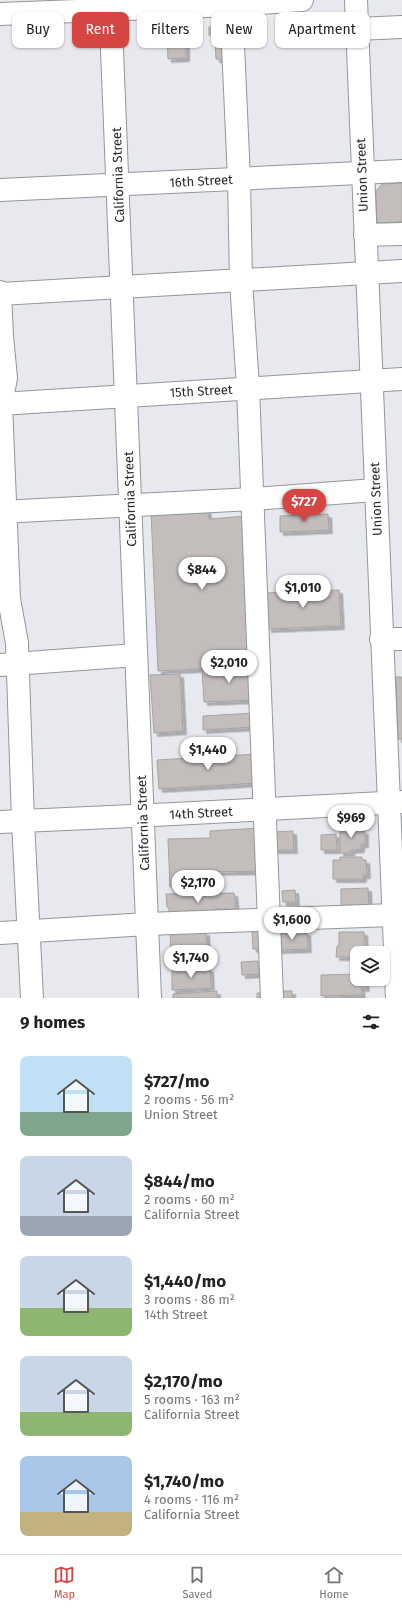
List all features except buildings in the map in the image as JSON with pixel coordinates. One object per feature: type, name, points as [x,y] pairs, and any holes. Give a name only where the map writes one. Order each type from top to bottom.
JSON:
[{"type":"street","points":[[0,14],[111,5],[302,0]]},
{"type":"street","name":"Union Street","points":[[356,0],[356,12]]},
{"type":"street","points":[[231,3],[239,179],[241,281],[253,499],[272,998]]},
{"type":"street","name":"California Street","points":[[111,5],[150,998]]},
{"type":"street","points":[[370,28],[402,26]]},
{"type":"street","name":"Union Street","points":[[358,48],[375,490],[392,639],[395,802],[393,914],[397,998]]},
{"type":"street","name":"16th Street","points":[[0,190],[402,171]]},
{"type":"street","points":[[365,235],[402,234]]},
{"type":"street","points":[[32,998],[23,821],[9,664],[17,643],[9,599],[3,511],[1,404],[6,378],[0,293],[402,271]]},
{"type":"street","name":"15th Street","points":[[1,404],[402,379]]},
{"type":"street","points":[[3,511],[253,499],[375,490]]},
{"type":"street","points":[[9,664],[136,655]]},
{"type":"street","name":"14th Street","points":[[0,822],[143,816],[395,802]]},
{"type":"street","points":[[0,934],[147,924],[393,914]]}]
